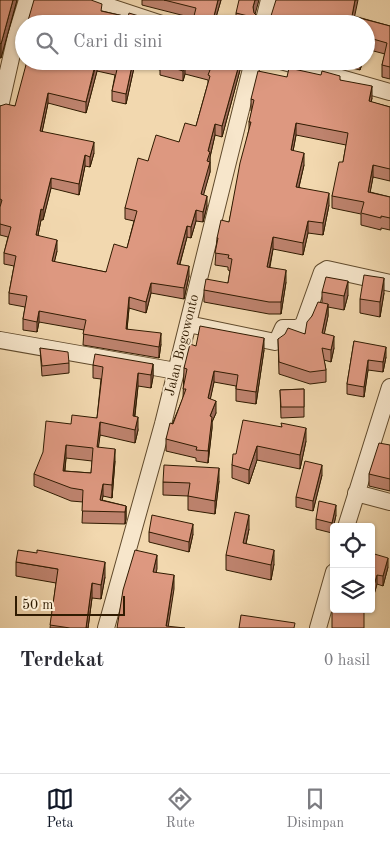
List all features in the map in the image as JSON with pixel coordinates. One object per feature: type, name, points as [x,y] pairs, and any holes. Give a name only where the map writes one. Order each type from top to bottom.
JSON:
[{"type":"street","points":[[22,15],[27,0]]},
{"type":"street","points":[[89,0],[135,15]]},
{"type":"street","points":[[265,15],[269,0]]},
{"type":"street","points":[[0,107],[15,40]]},
{"type":"street","name":"Jalan Bogowonto","points":[[106,628],[163,424],[251,70]]},
{"type":"street","points":[[313,70],[390,92]]},
{"type":"street","points":[[188,324],[272,342],[277,341],[283,328],[297,328],[303,325],[322,272],[327,268],[390,283]]},
{"type":"street","points":[[0,340],[176,371]]},
{"type":"street","points":[[347,523],[390,387]]},
{"type":"street","points":[[356,493],[390,502]]},
{"type":"street","points":[[318,628],[330,586]]},
{"type":"building","points":[[0,0],[13,0],[1,44],[0,43]]},
{"type":"building","points":[[34,0],[91,0],[102,4],[101,11],[119,15],[30,15]]},
{"type":"building","points":[[164,0],[218,0],[214,15],[194,15],[196,8]]},
{"type":"building","points":[[239,0],[255,0],[253,7],[256,15],[236,13]]},
{"type":"building","points":[[276,0],[355,0],[352,15],[271,15]]},
{"type":"building","points":[[375,22],[390,26],[390,67],[382,65],[387,43],[375,40]]},
{"type":"building","points":[[25,70],[94,70],[86,102],[48,93],[40,131],[94,142],[90,157],[85,155],[79,184],[51,178],[43,210],[41,209],[36,235],[57,240],[52,261],[106,272],[114,244],[127,248],[137,211],[125,208],[138,158],[148,161],[156,135],[179,142],[185,123],[196,126],[210,70],[238,70],[222,126],[215,124],[208,151],[210,152],[207,161],[210,162],[201,194],[207,196],[203,212],[196,210],[191,227],[187,226],[177,264],[189,266],[184,288],[151,283],[146,302],[129,297],[126,329],[161,333],[159,347],[83,334],[86,320],[39,311],[37,322],[23,319],[27,296],[9,293],[16,256],[4,253],[11,227],[0,224],[2,200],[0,199],[0,106],[6,104],[15,106]]},
{"type":"building","points":[[117,70],[131,70],[126,94],[112,91]]},
{"type":"building","points":[[289,70],[321,75],[322,71],[340,76],[340,80],[372,86],[369,101],[390,107],[390,169],[373,165],[368,192],[390,197],[390,218],[381,216],[381,218],[361,213],[364,202],[332,196],[339,162],[343,162],[348,133],[296,123],[291,150],[304,153],[296,187],[329,193],[323,223],[308,221],[303,243],[273,237],[267,267],[286,270],[281,302],[269,302],[204,290],[206,279],[228,283],[232,259],[228,258],[229,255],[215,253],[217,238],[221,220],[229,222],[240,163],[251,122],[249,122],[254,100],[251,99],[258,71],[287,77]]},
{"type":"building","points":[[364,275],[384,278],[380,302],[360,299]]},
{"type":"building","points":[[326,277],[348,281],[344,296],[322,292]]},
{"type":"building","points":[[318,302],[328,304],[322,333],[334,336],[331,350],[322,348],[326,370],[310,372],[279,362],[278,339],[285,334],[288,328],[305,334],[307,322]]},
{"type":"building","points":[[200,326],[264,338],[256,392],[236,389],[238,375],[214,371],[208,398],[216,401],[210,416],[212,417],[208,451],[196,450],[197,447],[166,439],[170,423],[173,424],[186,389],[183,389],[187,369],[184,368],[190,344],[196,346]]},
{"type":"building","points":[[354,341],[386,347],[383,362],[368,360],[364,387],[347,384]]},
{"type":"building","points":[[40,348],[68,352],[69,363],[42,366]]},
{"type":"building","points":[[95,354],[153,364],[151,375],[138,373],[133,416],[138,417],[135,430],[100,422],[97,447],[115,449],[112,485],[103,484],[100,500],[126,506],[125,512],[82,511],[83,490],[71,488],[34,474],[43,452],[46,421],[71,424],[72,415],[97,418],[103,367],[93,365]],"holes":[[[66,445],[93,448],[91,473],[63,471]]]},
{"type":"building","points":[[304,389],[304,407],[281,407],[280,390]]},
{"type":"building","points":[[243,420],[282,427],[281,423],[306,428],[300,455],[257,446],[249,470],[232,465],[233,454],[236,454]]},
{"type":"building","points":[[379,443],[390,445],[390,479],[369,474]]},
{"type":"building","points":[[305,461],[322,465],[313,501],[296,497]]},
{"type":"building","points":[[164,465],[219,468],[215,501],[188,496],[190,483],[163,482]]},
{"type":"building","points":[[319,501],[336,505],[332,523],[316,519]]},
{"type":"building","points":[[235,512],[249,515],[243,543],[274,550],[271,565],[226,555]]},
{"type":"building","points":[[152,515],[193,524],[189,542],[149,532]]},
{"type":"building","points":[[18,550],[37,553],[37,550],[105,562],[101,585],[92,583],[86,628],[50,625],[58,569],[16,562]]},
{"type":"building","points":[[135,550],[157,555],[153,572],[174,575],[166,626],[185,628],[117,628],[123,590]]},
{"type":"building","points":[[375,554],[388,558],[383,576],[377,575],[375,582]]},
{"type":"building","points":[[332,613],[364,613],[364,628],[332,628]]},
{"type":"building","points":[[241,615],[295,623],[294,628],[239,628]]}]
